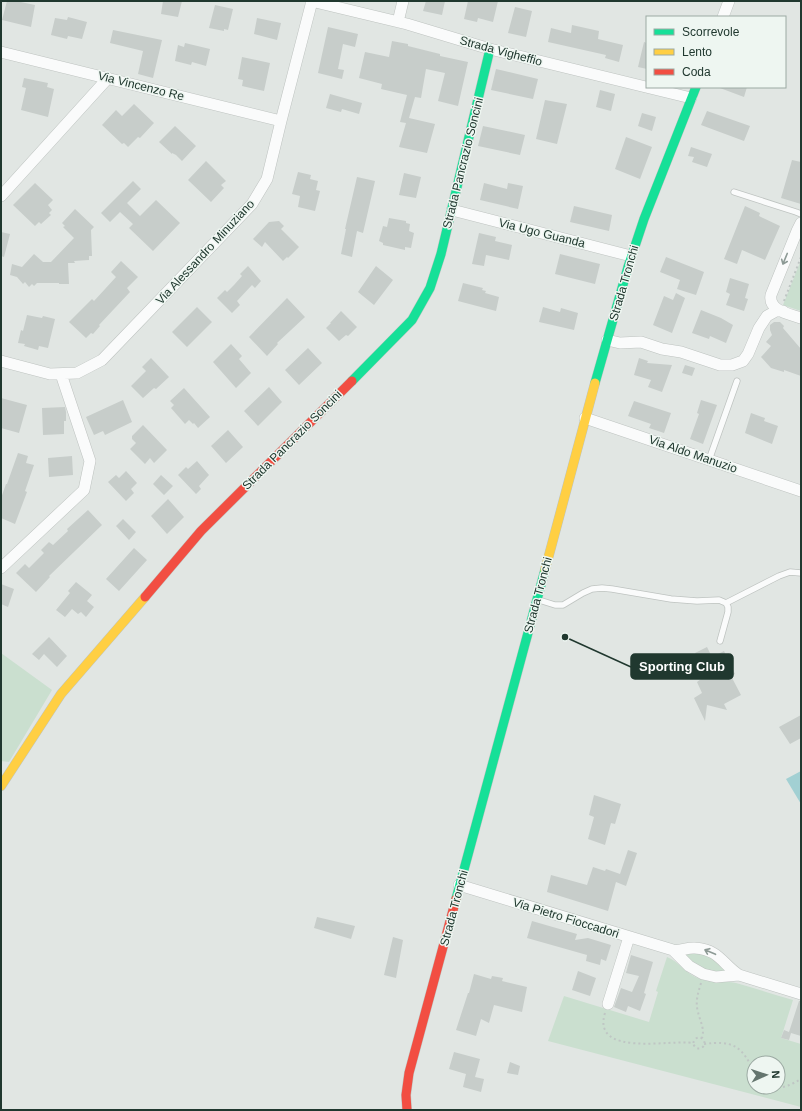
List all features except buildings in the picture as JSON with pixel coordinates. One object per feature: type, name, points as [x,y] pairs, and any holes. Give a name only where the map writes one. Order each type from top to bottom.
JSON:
[{"type":"street","name":"Strada Vigheffio","points":[[312,1],[339,4],[490,49],[646,87]]},
{"type":"street","name":"Via Alessandro Minuziano","points":[[1,361],[50,374],[61,374],[77,373],[102,360],[252,204],[267,179],[312,1]]},
{"type":"street","points":[[398,22],[403,1]]},
{"type":"street","points":[[723,16],[729,1]]},
{"type":"street","name":"Strada Pancrazio Soncini","points":[[1,786],[61,694],[201,531],[412,320],[425,299],[432,283],[441,254],[490,49]]},
{"type":"street","name":"Via Vincenzo Re","points":[[1,52],[281,121]]},
{"type":"street","points":[[1,196],[108,78]]},
{"type":"street","name":"Strada Vigheffio","points":[[650,88],[691,98]]},
{"type":"street","name":"Strada Tronchi","points":[[407,1110],[406,1093],[415,1051],[607,340],[631,256],[646,213],[696,88]]},
{"type":"street","name":"Via Ugo Guanda","points":[[452,210],[631,256]]},
{"type":"street","points":[[607,340],[620,343],[644,343],[658,348],[682,352],[714,363],[728,366],[736,364],[746,358],[759,328],[760,318],[766,302],[771,295],[801,223]]},
{"type":"street","points":[[771,295],[770,299],[778,310],[782,308],[801,318]]},
{"type":"street","points":[[759,328],[769,315],[782,308]]},
{"type":"street","points":[[1,568],[84,490],[90,461],[61,374]]},
{"type":"street","name":"Via Aldo Manuzio","points":[[585,418],[801,491]]},
{"type":"street","name":"Via Pietro Fioccadori","points":[[460,885],[673,950],[680,951],[687,948],[707,950],[718,956],[739,975]]},
{"type":"street","points":[[608,1004],[629,937]]},
{"type":"street","name":"Via Pietro Fioccadori","points":[[673,950],[689,966],[705,974],[722,977],[739,975],[801,994]]},
{"type":"lane","points":[[734,192],[801,214]]},
{"type":"lane","points":[[709,460],[737,381]]},
{"type":"lane","points":[[726,603],[779,576],[793,571],[801,573]]},
{"type":"lane","points":[[537,600],[563,605],[583,592],[602,588],[671,599],[697,601],[719,600],[726,603],[728,607],[720,641]]},
{"type":"path","points":[[782,308],[801,257]]},
{"type":"path","points":[[704,1044],[697,1000],[705,974]]},
{"type":"path","points":[[608,1004],[603,1019],[604,1026],[606,1031],[616,1039],[625,1042],[642,1044],[693,1043]]},
{"type":"path","points":[[693,1043],[696,1038],[702,1038]]},
{"type":"path","points":[[693,1043],[694,1047],[698,1049],[702,1048],[704,1044],[723,1042],[738,1048],[746,1056]]},
{"type":"path","points":[[786,1086],[801,1079]]},
{"type":"green space","points":[[801,260],[801,311],[783,305]]},
{"type":"green space","points":[[1,653],[52,690],[9,762],[1,761]]},
{"type":"green space","points":[[685,954],[707,954],[725,967],[725,971],[709,972],[689,963]]},
{"type":"green space","points":[[667,957],[675,961],[690,974],[700,979],[736,983],[793,1000],[781,1038],[801,1044],[801,1107],[755,1095],[786,1095],[786,1055],[746,1055],[746,1093],[548,1041],[564,996],[649,1022],[658,992],[656,991]]},
{"type":"water","points":[[801,771],[801,804],[786,779]]},
{"type":"traffic: fast","points":[[352,381],[412,320],[430,288],[441,254],[490,49]]},
{"type":"traffic: fast","points":[[595,383],[628,267],[644,219],[696,88]]},
{"type":"traffic: fast","points":[[456,899],[545,570]]},
{"type":"traffic: slow","points":[[545,570],[595,383]]},
{"type":"traffic: slow","points":[[1,786],[61,694],[145,597]]},
{"type":"traffic: jam","points":[[145,597],[201,531],[352,381]]},
{"type":"traffic: jam","points":[[407,1110],[406,1095],[409,1073],[456,899]]},
{"type":"place","name":"Sporting Club","points":[[565,637]]}]
